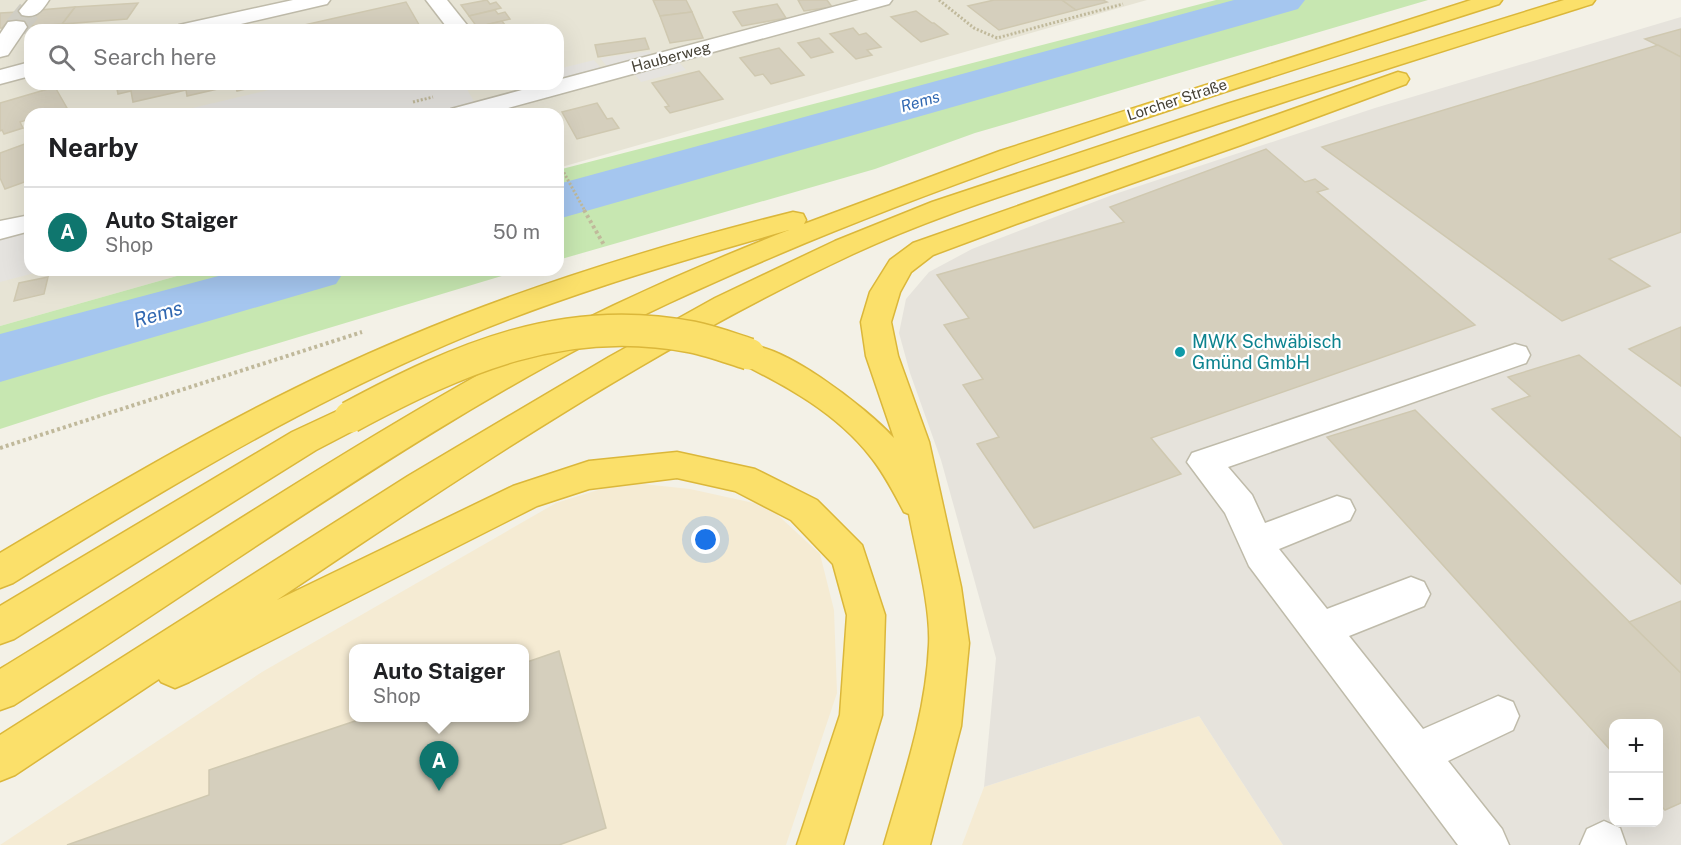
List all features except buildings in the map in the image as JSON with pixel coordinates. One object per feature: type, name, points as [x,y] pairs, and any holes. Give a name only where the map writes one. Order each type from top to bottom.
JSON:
[{"type":"highway","name":"Lorcher Straße","points":[[965,171],[1210,89],[1492,0]]},
{"type":"highway","points":[[0,760],[420,486],[725,304],[845,247],[941,208],[1234,109],[1586,0]]},
{"type":"highway","points":[[907,845],[940,726],[949,643],[942,587],[912,442],[882,356],[876,322],[885,292],[900,266],[923,249],[1006,218],[1356,96],[1441,60],[1528,19]]},
{"type":"highway","points":[[0,572],[154,478],[226,440],[339,381],[477,321],[590,281],[708,244],[965,171]]},
{"type":"highway","points":[[0,692],[383,447],[543,354],[815,227],[965,171]]},
{"type":"highway","points":[[0,627],[304,441],[417,381],[478,355],[523,343],[565,336],[643,332],[686,336],[749,354],[795,376],[848,412],[882,447],[927,519]]},
{"type":"highway","points":[[0,766],[201,655],[525,496],[589,475],[677,465],[743,479],[804,510],[849,556],[866,615],[861,715],[820,845]]},
{"type":"street","points":[[214,24],[320,0]]},
{"type":"street","points":[[436,0],[455,24]]},
{"type":"street","name":"Hauberweg","points":[[564,78],[882,0]]},
{"type":"street","points":[[0,50],[28,13]]},
{"type":"street","points":[[0,76],[24,70]]},
{"type":"street","name":"Hauberweg","points":[[472,108],[508,92]]},
{"type":"street","points":[[0,230],[24,224]]},
{"type":"street","points":[[1486,845],[1262,555],[1239,505],[1204,462],[1515,355]]},
{"type":"street","points":[[1256,542],[1337,510]]},
{"type":"street","points":[[1320,630],[1411,594]]},
{"type":"street","points":[[1416,754],[1498,716]]},
{"type":"path","points":[[939,0],[965,21],[991,37],[997,38],[1123,4]]},
{"type":"path","points":[[564,175],[608,252]]},
{"type":"path","points":[[0,448],[373,328]]},
{"type":"shaded area","points":[[0,0],[1147,0],[564,166],[564,108],[24,108],[24,276],[177,276],[0,326]]},
{"type":"shaded area","points":[[1681,17],[1681,845],[1283,845],[1199,716],[984,787],[996,658],[941,460],[910,373],[899,333],[906,299],[929,272],[972,249],[1112,195],[1375,108]]},
{"type":"shaded area","points":[[650,51],[652,57],[609,69],[600,58]]},
{"type":"shaded area","points":[[676,59],[686,70],[641,82],[632,71]]},
{"type":"shaded area","points":[[594,60],[603,70],[564,81],[564,68]]},
{"type":"shaded area","points":[[269,90],[467,90],[476,105],[464,108],[192,108]]},
{"type":"shaded area","points":[[24,230],[24,276],[0,282],[0,236]]},
{"type":"shaded area","points":[[624,482],[690,489],[768,506],[820,554],[834,610],[837,693],[786,845],[0,845],[262,672],[556,503]]},
{"type":"shaded area","points":[[1199,716],[1283,845],[962,845],[984,787]]},
{"type":"green space","points":[[1216,0],[1428,0],[975,133],[875,169],[564,258],[564,168]]},
{"type":"green space","points":[[177,276],[502,276],[102,396],[0,429],[0,326]]},
{"type":"waterway","name":"Rems","points":[[564,200],[1283,0]]},
{"type":"waterway","name":"Rems","points":[[0,358],[294,276]]},
{"type":"tunnel","points":[[16,27],[29,11]]},
{"type":"place","name":"MWK Schwäbisch Gmünd GmbH","points":[[1180,352]]},
{"type":"place","name":"Auto Staiger","points":[[439,791]]}]
